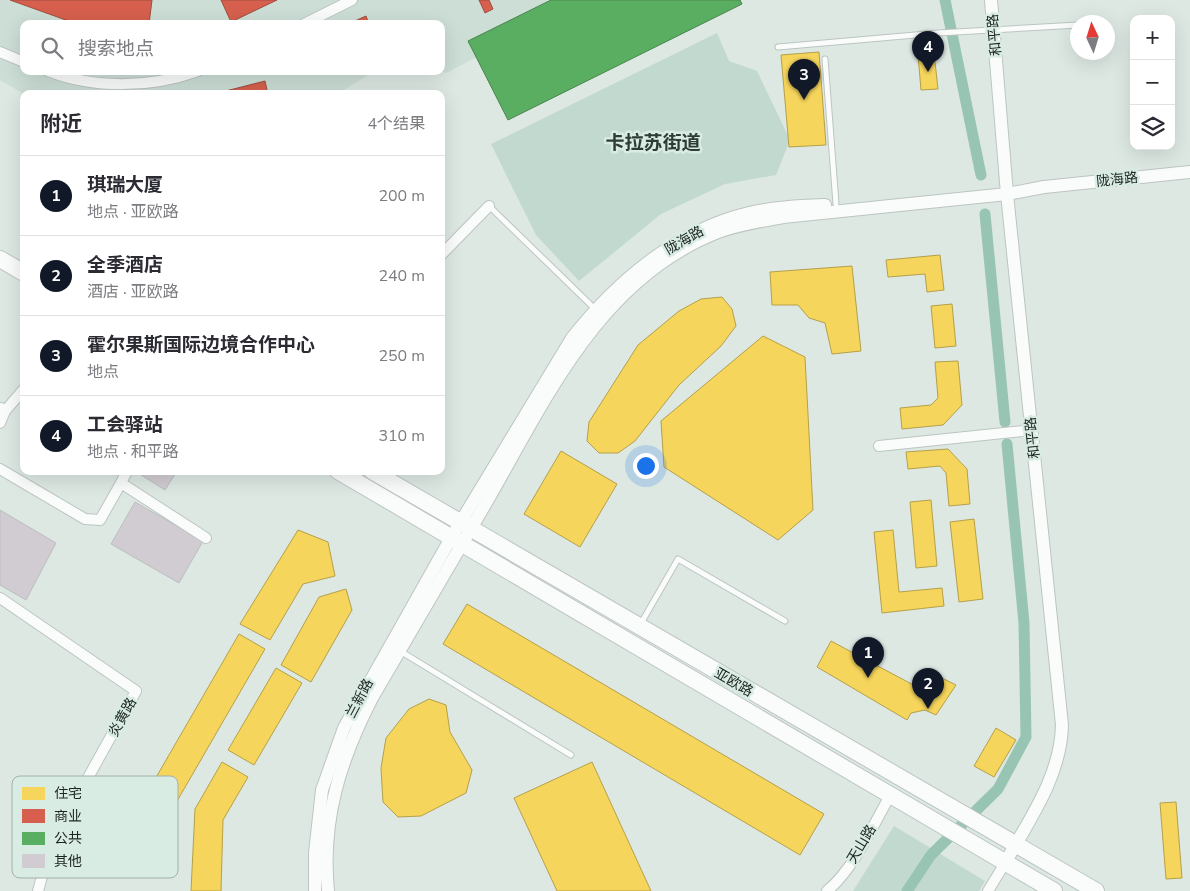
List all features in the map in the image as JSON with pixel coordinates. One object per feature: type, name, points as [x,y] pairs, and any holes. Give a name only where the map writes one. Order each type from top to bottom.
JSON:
[{"type":"highway","points":[[0,259],[20,271]]},
{"type":"highway","name":"亚欧路","points":[[346,475],[638,627],[1096,891]]},
{"type":"highway","name":"亚欧路","points":[[378,475],[461,534],[1054,891]]},
{"type":"street","points":[[312,20],[352,0]]},
{"type":"street","name":"和平路","points":[[991,0],[1007,190],[1062,725],[1062,745],[1051,780],[1005,862]]},
{"type":"street","points":[[0,52],[20,60]]},
{"type":"street","points":[[64,75],[91,82],[121,84],[156,82],[183,75]]},
{"type":"street","name":"陇海路","points":[[461,534],[598,312],[641,267],[679,241],[716,223],[750,213],[1190,172]]},
{"type":"street","name":"陇海路","points":[[598,312],[682,249],[722,231],[783,217],[1007,190]]},
{"type":"street","points":[[445,251],[489,206]]},
{"type":"street","points":[[0,423],[3,409],[20,393]]},
{"type":"street","points":[[879,446],[1032,430]]},
{"type":"street","points":[[1,471],[85,519],[100,520],[125,475]]},
{"type":"street","points":[[121,483],[206,538]]},
{"type":"street","name":"兰新路","points":[[315,891],[315,852],[322,790],[344,728],[394,648],[461,534]]},
{"type":"street","name":"炎黄路","points":[[0,598],[136,691],[89,776]]},
{"type":"street","name":"兰新路","points":[[328,891],[327,852],[329,825],[342,763],[394,648]]},
{"type":"street","name":"天山路","points":[[827,891],[836,883],[848,867],[891,794]]},
{"type":"street","points":[[988,891],[1005,862]]},
{"type":"street","name":"炎黄路","points":[[38,891],[42,878]]},
{"type":"lane","points":[[778,47],[938,33],[1070,25]]},
{"type":"lane","points":[[825,59],[836,204]]},
{"type":"lane","points":[[489,206],[598,312]]},
{"type":"lane","points":[[638,627],[678,559],[785,621]]},
{"type":"lane","points":[[394,648],[571,755]]},
{"type":"shaded area","points":[[0,0],[587,0],[446,73],[445,20],[20,20],[20,75],[368,75],[344,90],[20,90],[20,92],[0,80]]},
{"type":"green space","points":[[717,33],[729,61],[757,71],[790,140],[776,175],[725,184],[661,214],[579,281],[536,235],[491,144]]},
{"type":"green space","points":[[894,826],[985,881],[979,891],[853,891]]},
{"type":"building: 住宅","points":[[819,52],[826,145],[789,147],[781,55]]},
{"type":"building: 住宅","points":[[934,53],[938,89],[921,90],[918,55]]},
{"type":"building: 住宅","points":[[940,255],[944,290],[927,292],[925,274],[888,277],[886,260]]},
{"type":"building: 住宅","points":[[852,266],[861,351],[832,354],[825,323],[809,318],[798,305],[772,305],[770,272]]},
{"type":"building: 住宅","points":[[722,297],[732,309],[736,326],[721,346],[679,385],[635,441],[618,453],[599,453],[587,441],[589,422],[638,345],[679,311],[701,299]]},
{"type":"building: 住宅","points":[[952,304],[956,346],[935,348],[931,306]]},
{"type":"building: 住宅","points":[[763,336],[805,357],[813,510],[778,540],[664,467],[661,421]]},
{"type":"building: 住宅","points":[[958,361],[962,405],[943,425],[902,429],[900,408],[931,405],[938,398],[935,362]]},
{"type":"building: 住宅","points":[[948,449],[967,469],[970,504],[949,506],[946,473],[940,466],[908,469],[906,452]]},
{"type":"building: 住宅","points":[[561,451],[617,484],[580,547],[524,514]]},
{"type":"building: 住宅","points":[[931,500],[937,566],[916,568],[910,502]]},
{"type":"building: 住宅","points":[[974,519],[983,599],[959,602],[950,522]]},
{"type":"building: 住宅","points":[[298,530],[328,542],[335,576],[303,584],[270,640],[240,624]]},
{"type":"building: 住宅","points":[[893,530],[899,592],[942,588],[944,606],[882,613],[874,532]]},
{"type":"building: 住宅","points":[[346,589],[352,610],[311,682],[281,665],[319,597]]},
{"type":"building: 住宅","points":[[467,604],[824,814],[800,855],[443,644]]},
{"type":"building: 住宅","points":[[239,634],[265,649],[178,799],[178,776],[157,776]]},
{"type":"building: 住宅","points":[[831,641],[919,688],[930,672],[956,685],[936,715],[925,710],[911,713],[907,720],[817,667]]},
{"type":"building: 住宅","points":[[276,668],[302,683],[254,765],[228,750]]},
{"type":"building: 住宅","points":[[429,699],[446,705],[450,732],[472,770],[466,793],[421,816],[398,817],[383,802],[381,768],[386,738],[409,709]]},
{"type":"building: 住宅","points":[[996,728],[1016,740],[994,777],[974,766]]},
{"type":"building: 住宅","points":[[222,762],[248,777],[223,820],[221,891],[191,891],[195,809]]},
{"type":"building: 住宅","points":[[592,762],[651,891],[557,891],[514,798]]},
{"type":"building: 住宅","points":[[1176,802],[1182,878],[1166,879],[1160,803]]},
{"type":"building: 商业","points":[[10,0],[152,0],[150,20],[66,20]]},
{"type":"building: 商业","points":[[221,0],[277,0],[235,20],[230,20]]},
{"type":"building: 商业","points":[[479,0],[489,0],[493,9],[485,13]]},
{"type":"building: 商业","points":[[366,16],[368,20],[357,20]]},
{"type":"building: 商业","points":[[265,81],[267,90],[230,90]]},
{"type":"building: 公共","points":[[551,0],[740,0],[742,4],[508,120],[468,41]]},
{"type":"building: 其他","points":[[141,475],[174,475],[165,490]]},
{"type":"building: 其他","points":[[135,502],[203,541],[179,583],[111,544]]},
{"type":"building: 其他","points":[[0,510],[56,543],[26,600],[0,585]]},
{"type":"waterway","points":[[945,0],[981,175]]},
{"type":"waterway","points":[[985,214],[1005,422]]},
{"type":"waterway","points":[[907,891],[931,855],[998,789],[1026,737],[1024,623],[1007,444]]},
{"type":"place","name":"工会驿站","points":[[928,72]]},
{"type":"place","name":"霍尔果斯国际边境合作中心","points":[[804,100]]},
{"type":"place","name":"琪瑞大厦","points":[[868,678]]},
{"type":"place","name":"全季酒店","points":[[928,709]]},
{"type":"district","name":"卡拉苏街道","points":[[653,142]]}]
